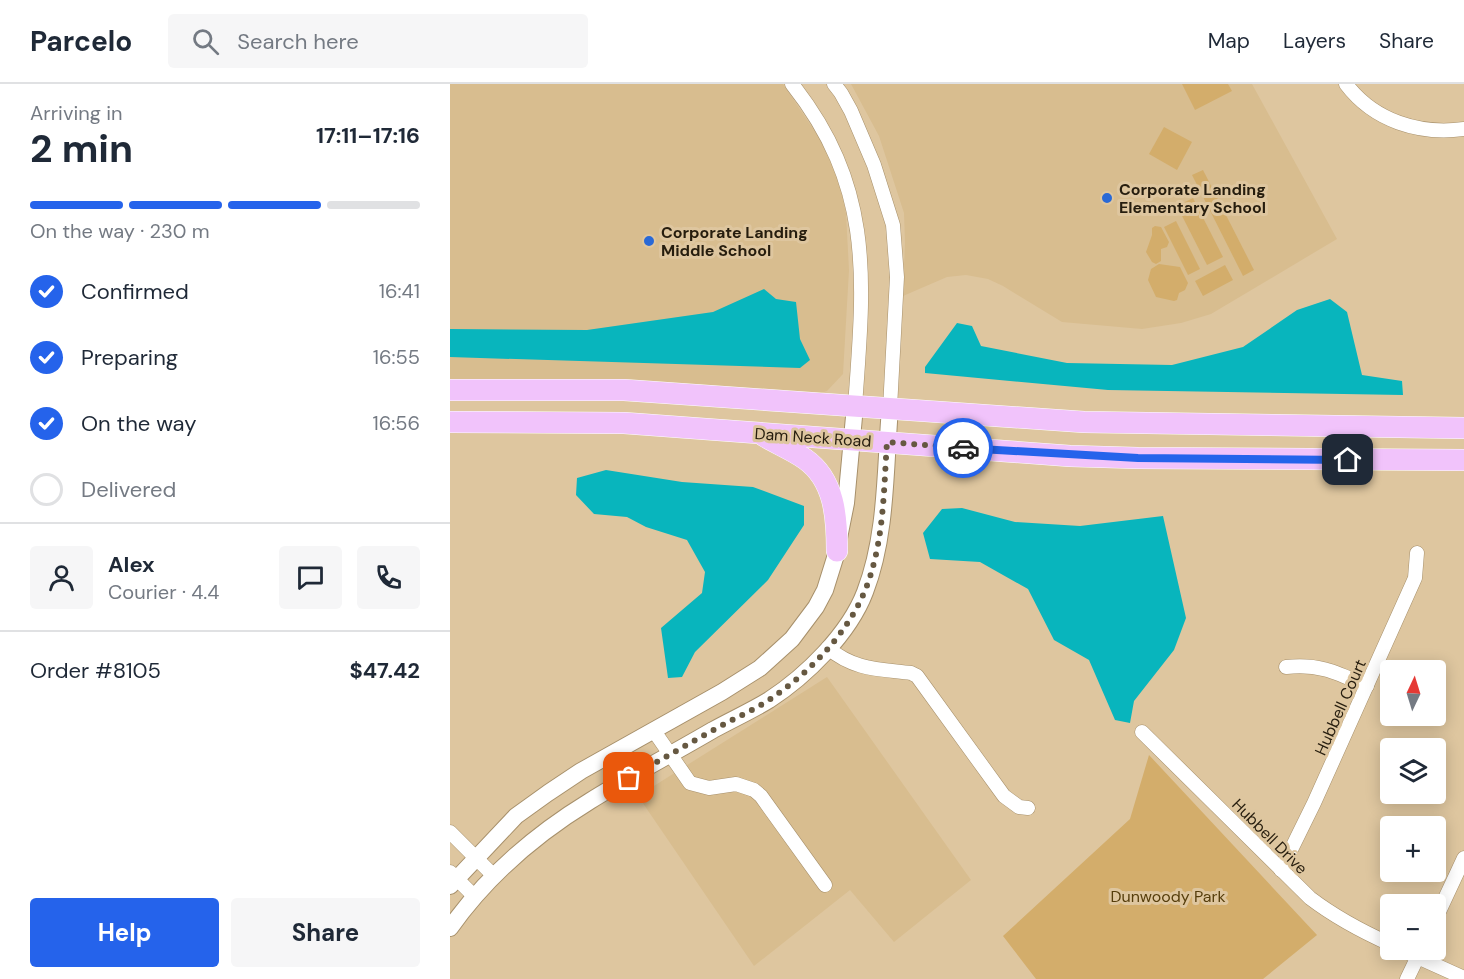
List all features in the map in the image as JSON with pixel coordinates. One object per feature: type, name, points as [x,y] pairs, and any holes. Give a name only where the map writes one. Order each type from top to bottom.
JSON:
[{"type":"main road","name":"Dam Neck Road","points":[[450,390],[624,390],[1084,422],[1464,428]]},
{"type":"main road","name":"Dam Neck Road","points":[[450,422],[624,423],[1070,456],[1464,460]]},
{"type":"main road","points":[[759,433],[807,460],[822,478],[834,506],[837,522],[837,551]]},
{"type":"street","points":[[475,897],[452,879],[516,816],[581,771],[722,692],[760,668],[792,639],[816,607],[825,590],[837,551],[846,503],[863,293],[856,219],[850,191],[840,163],[817,119],[792,84]]},
{"type":"street","points":[[450,928],[494,876],[542,832],[590,801],[767,701],[809,668],[848,623],[864,595],[872,571],[880,529],[890,408],[897,277],[893,225],[874,165],[851,111],[834,84]]},
{"type":"street","points":[[1346,84],[1373,110],[1402,124],[1430,130],[1464,129]]},
{"type":"street","name":"Hubbell Court","points":[[1281,870],[1314,803],[1415,578],[1417,553]]},
{"type":"street","points":[[828,648],[840,658],[856,665],[911,673],[917,676],[1004,796],[1019,807],[1028,808]]},
{"type":"street","points":[[1286,667],[1313,666],[1328,669],[1367,686]]},
{"type":"street","points":[[654,731],[693,785],[709,788],[736,784],[754,790],[761,796],[825,885]]},
{"type":"street","name":"Hubbell Drive","points":[[1142,732],[1310,898],[1333,916],[1380,940]]},
{"type":"street","points":[[450,832],[494,876]]},
{"type":"street","points":[[1446,897],[1464,858]]},
{"type":"street","points":[[1407,979],[1416,960]]},
{"type":"street","points":[[1432,960],[1464,978]]},
{"type":"shaded area","name":"Corporate Landing Middle School","points":[[450,84],[783,84],[828,151],[839,182],[846,213],[849,270],[843,374],[827,391],[818,394],[646,382],[450,379]]},
{"type":"shaded area","name":"Corporate Landing Elementary School","points":[[851,84],[1252,84],[1337,239],[1211,314],[1181,323],[1142,329],[1062,322],[1003,286],[988,279],[966,275],[947,277],[903,296],[904,213],[879,136]]},
{"type":"shaded area","points":[[827,677],[971,880],[894,942],[850,890],[754,966],[638,796]]},
{"type":"green space","points":[[1182,84],[1228,84],[1232,91],[1195,110]]},
{"type":"green space","points":[[1164,127],[1192,142],[1177,170],[1149,154]]},
{"type":"green space","points":[[1203,170],[1254,270],[1243,276],[1192,175]]},
{"type":"green space","points":[[1193,198],[1223,257],[1207,265],[1177,206]]},
{"type":"green space","points":[[1176,221],[1200,269],[1188,275],[1164,227]]},
{"type":"green space","points":[[1161,227],[1169,242],[1167,247],[1161,249],[1161,261],[1156,264],[1146,252],[1152,228]]},
{"type":"green space","points":[[1159,264],[1180,267],[1188,283],[1185,290],[1179,293],[1177,300],[1156,297],[1148,280],[1151,269]]},
{"type":"green space","points":[[1225,265],[1233,280],[1203,296],[1195,281]]},
{"type":"green space","name":"Dunwoody Park","points":[[1149,755],[1317,935],[1263,979],[1036,979],[1003,936],[1130,819]]},
{"type":"water","points":[[764,289],[776,299],[796,302],[800,339],[810,360],[800,368],[450,357],[450,329],[587,330],[713,312]]},
{"type":"water","points":[[1330,299],[1347,312],[1362,375],[1402,381],[1403,395],[1108,390],[925,373],[925,367],[957,323],[972,326],[981,346],[1067,363],[1172,365],[1243,347],[1297,310]]},
{"type":"water","points":[[606,470],[682,482],[753,487],[804,506],[804,525],[768,580],[695,652],[682,677],[668,678],[661,628],[702,593],[705,572],[687,540],[646,527],[627,517],[594,514],[576,495],[577,478]]},
{"type":"water","points":[[962,508],[1015,522],[1080,526],[1163,516],[1186,618],[1174,650],[1134,701],[1130,723],[1115,720],[1089,660],[1054,640],[1028,589],[980,562],[930,559],[923,533],[942,509]]},
{"type":"way so far","points":[[629,778],[785,689],[809,668],[848,623],[864,595],[878,546],[887,442],[963,448]]},
{"type":"place","name":"Corporate Landing Elementary School","points":[[1107,198]]},
{"type":"place","name":"Corporate Landing Middle School","points":[[649,241]]},
{"type":"route","points":[[963,448],[1070,456],[1348,460]]}]
